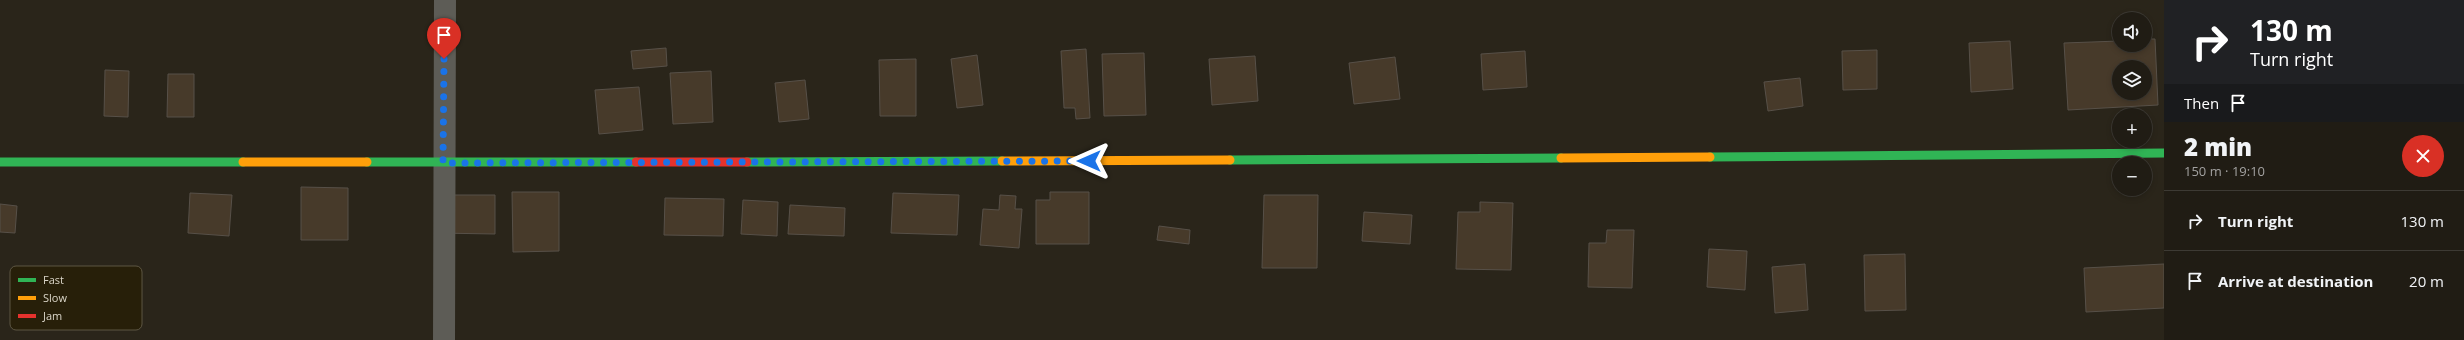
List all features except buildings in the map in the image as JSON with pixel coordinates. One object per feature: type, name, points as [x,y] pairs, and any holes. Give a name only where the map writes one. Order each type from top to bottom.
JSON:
[{"type":"street","points":[[444,340],[443,163],[445,0]]},
{"type":"street","points":[[0,162],[443,163],[1357,160],[2164,153]]},
{"type":"traffic: fast","points":[[1710,157],[2164,153]]},
{"type":"traffic: fast","points":[[1230,160],[1561,158]]},
{"type":"traffic: fast","points":[[747,162],[1002,161]]},
{"type":"traffic: fast","points":[[0,162],[243,162]]},
{"type":"traffic: fast","points":[[367,162],[636,162]]},
{"type":"traffic: slow","points":[[1561,158],[1710,157]]},
{"type":"traffic: slow","points":[[1002,161],[1230,160]]},
{"type":"traffic: slow","points":[[243,162],[367,162]]},
{"type":"traffic: jam","points":[[636,162],[747,162]]},
{"type":"route","points":[[444,59],[443,163],[1089,161]]}]
